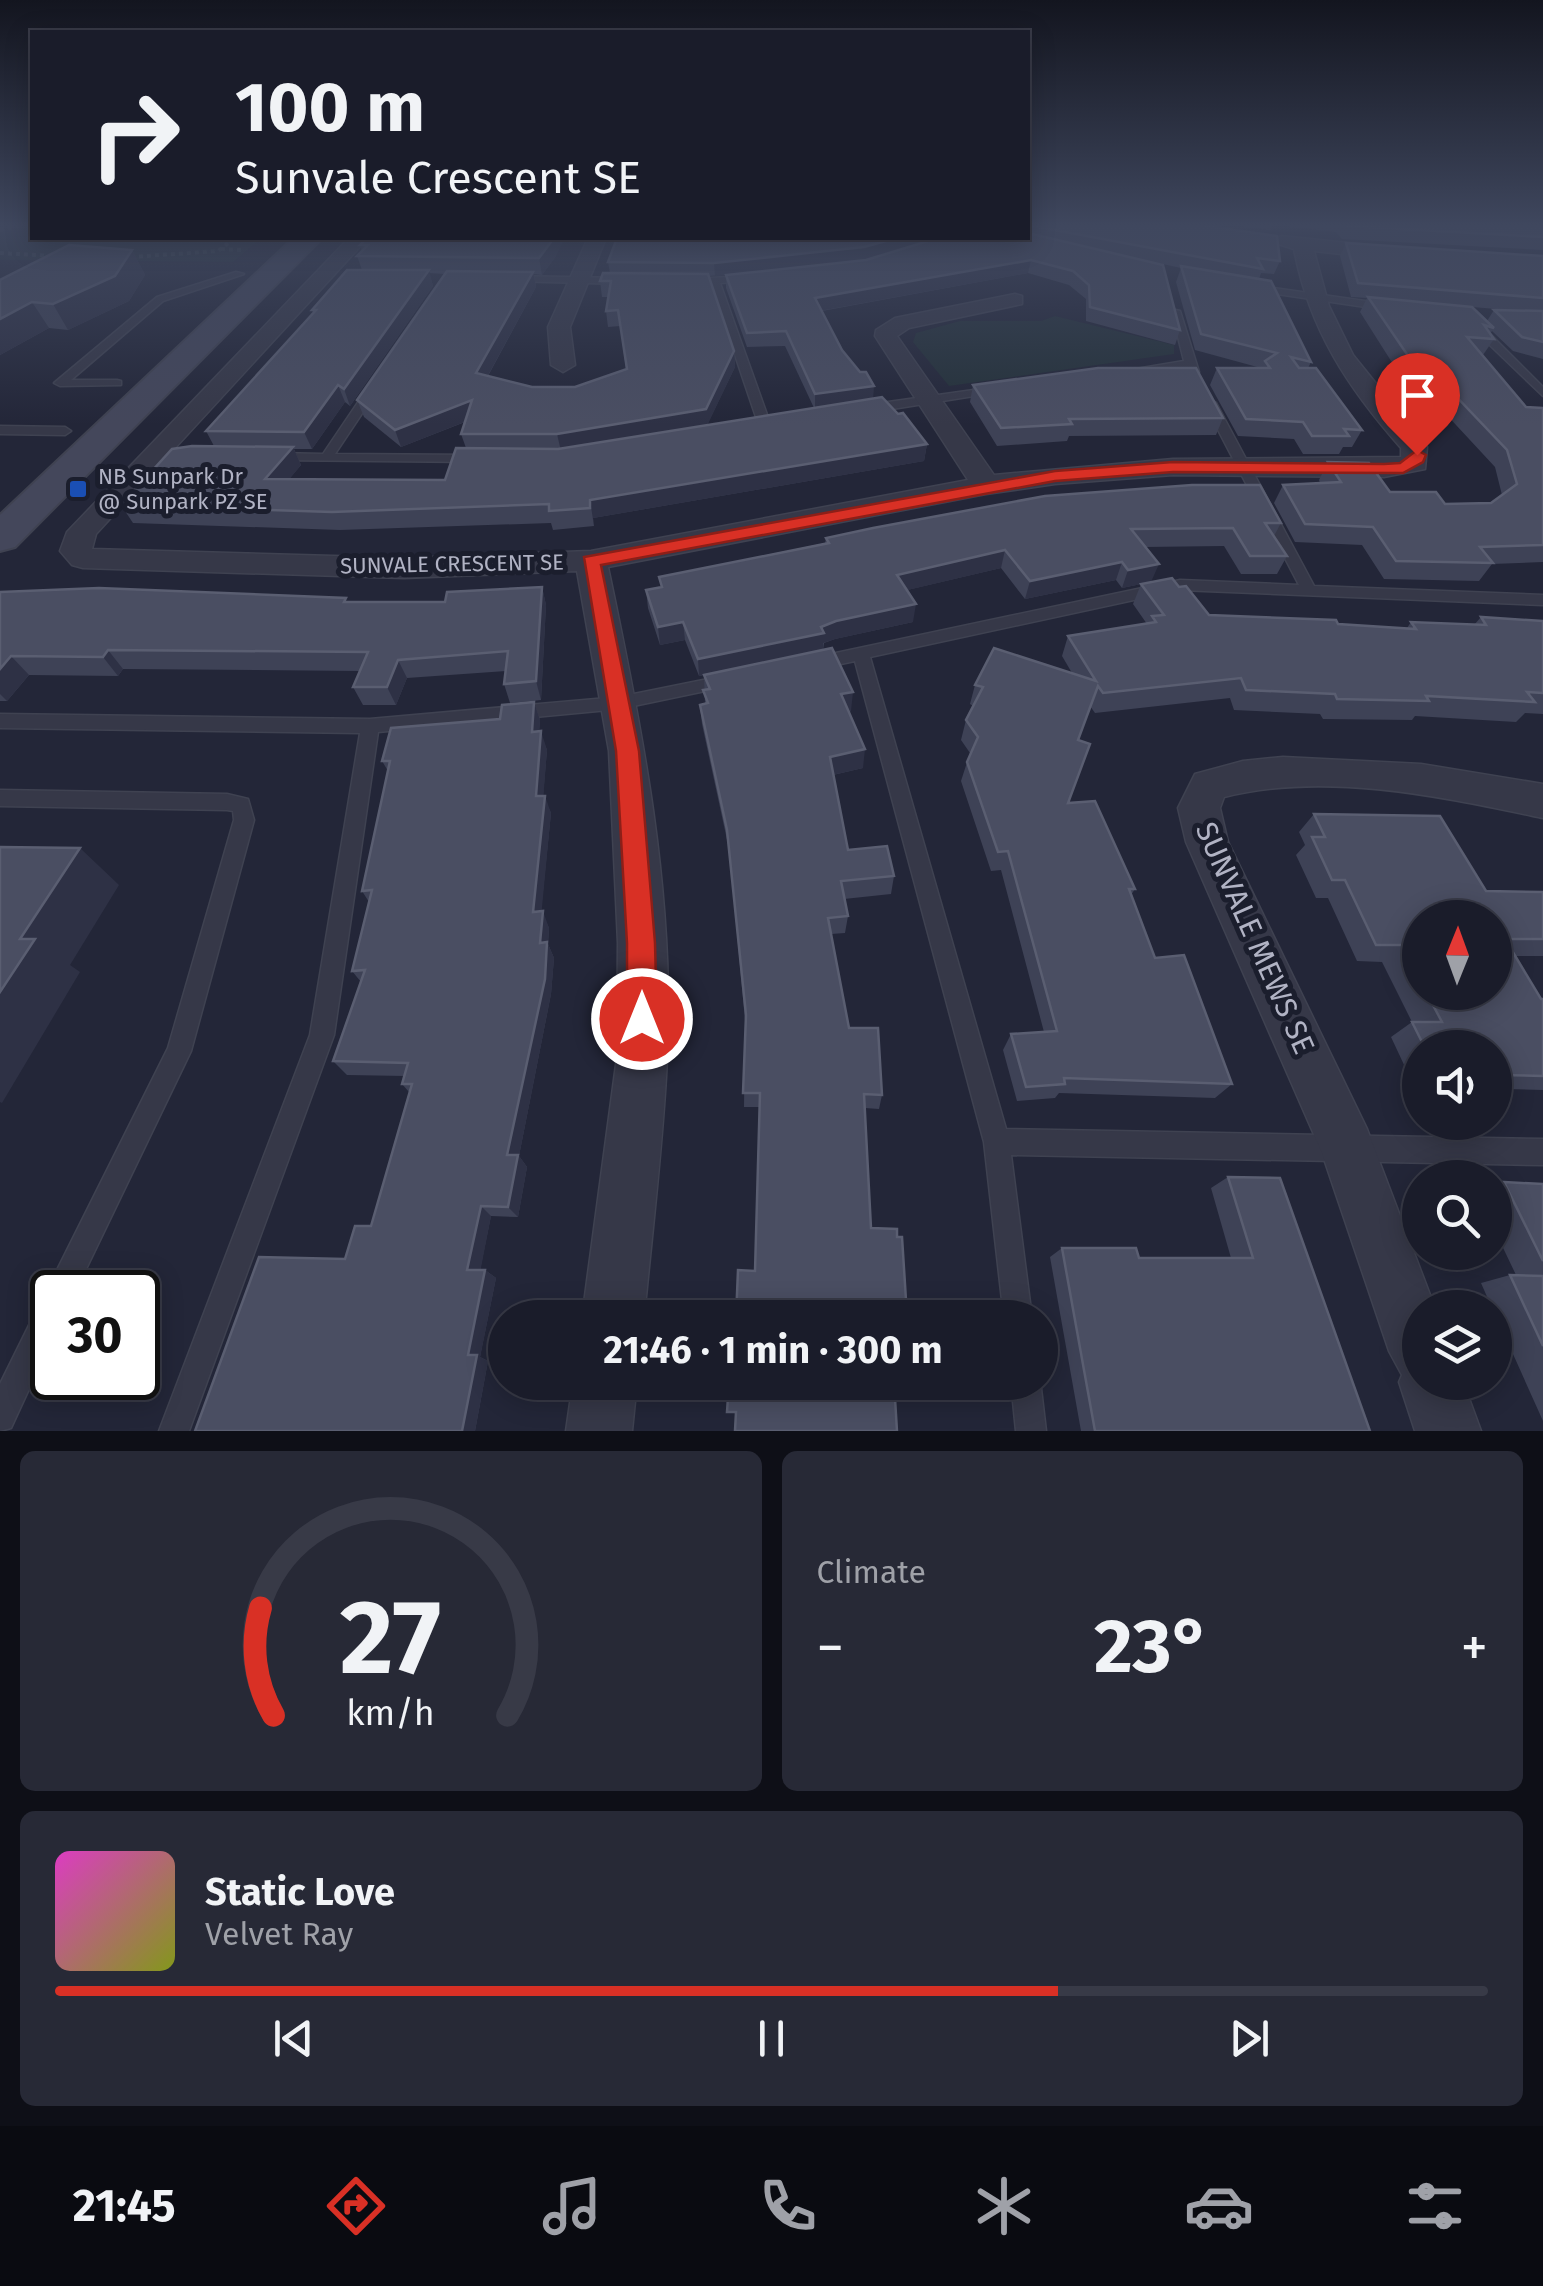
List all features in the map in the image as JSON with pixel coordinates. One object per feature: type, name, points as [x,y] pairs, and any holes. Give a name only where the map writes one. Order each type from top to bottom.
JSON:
[{"type":"street","points":[[26,466],[117,384],[203,292]]},
{"type":"street","points":[[0,538],[254,292]]},
{"type":"street","name":"SUNVALE CRESCENT SE","points":[[314,292],[165,456],[82,532],[76,551],[83,558],[404,568],[591,561],[986,485],[1102,472],[1244,466],[1384,469],[1415,462],[1414,447],[1337,354],[1311,292]]},
{"type":"street","points":[[563,365],[559,327],[575,292]]},
{"type":"street","points":[[986,485],[888,343],[887,330],[903,322],[1015,300]]},
{"type":"street","points":[[591,561],[620,703],[633,806],[642,1057],[615,1300]]},
{"type":"street","name":"SUNVALE MEWS SE","points":[[1402,1300],[1348,1148],[1206,842],[1199,808],[1209,785],[1235,776],[1284,773],[1450,781],[1543,801]]},
{"type":"street","points":[[598,1431],[602,1400]]},
{"type":"street","points":[[1437,1400],[1448,1431]]},
{"type":"lane","points":[[117,384],[60,383],[173,292]]},
{"type":"lane","points":[[717,292],[764,424]]},
{"type":"lane","points":[[1282,292],[1392,308]]},
{"type":"lane","points":[[1170,294],[1188,364],[1197,379]]},
{"type":"lane","points":[[1487,318],[1468,318],[1543,393]]},
{"type":"lane","points":[[1133,372],[1188,364]]},
{"type":"lane","points":[[326,458],[381,376]]},
{"type":"lane","points":[[854,410],[1004,389]]},
{"type":"lane","points":[[1205,394],[1309,590]]},
{"type":"lane","points":[[746,427],[782,421]]},
{"type":"lane","points":[[0,430],[65,431]]},
{"type":"lane","points":[[269,457],[483,459]]},
{"type":"lane","points":[[806,665],[1158,588],[1543,600]]},
{"type":"lane","points":[[862,654],[998,1142],[1016,1300]]},
{"type":"lane","points":[[0,722],[370,726],[620,703],[750,676]]},
{"type":"lane","points":[[174,1431],[322,1035],[370,726]]},
{"type":"lane","points":[[0,798],[227,802],[241,806],[244,820],[179,1051],[72,1270]]},
{"type":"lane","points":[[998,1142],[1543,1152]]},
{"type":"lane","points":[[0,1416],[30,1354]]},
{"type":"lane","points":[[1028,1400],[1032,1431]]},
{"type":"shaded area","points":[[1055,316],[1174,345],[1174,354],[949,386],[913,342],[916,333],[960,321],[1041,321]]},
{"type":"building","points":[[0,292],[80,292],[53,304],[32,302],[0,319]]},
{"type":"building","points":[[328,292],[413,292],[344,389],[338,385],[304,432],[206,431],[316,310],[312,310]]},
{"type":"building","points":[[433,292],[522,292],[476,373],[532,387],[575,387],[627,369],[618,310],[606,311],[609,292],[714,292],[734,351],[706,409],[557,434],[461,434],[472,400],[395,430],[357,400]]},
{"type":"building","points":[[732,292],[850,292],[815,298],[842,350],[860,372],[866,372],[874,386],[815,394],[786,331],[747,333]]},
{"type":"building","points":[[1089,292],[1170,292],[1180,330],[1090,307]]},
{"type":"building","points":[[1189,292],[1276,292],[1311,362],[1291,357],[1299,368],[1316,368],[1362,430],[1344,429],[1349,436],[1312,436],[1303,422],[1246,419],[1217,368],[1270,368],[1265,361],[1277,353],[1201,334]]},
{"type":"building","points":[[1466,292],[1543,292],[1543,298]]},
{"type":"building","points":[[1368,297],[1472,307],[1494,328],[1484,325],[1494,339],[1467,337],[1526,407],[1543,408],[1543,545],[1480,547],[1493,563],[1396,561],[1373,527],[1305,524],[1283,485],[1341,482],[1328,462],[1369,463],[1390,492],[1436,492],[1445,504],[1491,503],[1517,484],[1507,450],[1428,367],[1415,366]]},
{"type":"building","points":[[1494,310],[1543,311],[1543,342],[1522,337]]},
{"type":"building","points":[[1098,368],[1196,368],[1223,418],[1069,419],[1072,424],[1001,428],[973,385]]},
{"type":"building","points":[[882,397],[898,414],[903,413],[927,444],[590,500],[590,508],[549,511],[549,504],[332,512],[121,505],[172,449],[192,446],[293,447],[265,479],[445,480],[456,448],[558,449]]},
{"type":"building","points":[[1192,485],[1260,485],[1281,523],[1265,523],[1287,556],[1250,556],[1233,528],[1131,529],[1159,564],[1128,570],[1122,562],[1030,581],[1005,550],[897,575],[916,604],[836,621],[821,627],[824,633],[698,659],[683,622],[658,627],[646,590],[662,587],[659,577],[829,543],[826,538],[873,528],[1045,496]]},
{"type":"building","points":[[1172,578],[1179,587],[1186,586],[1209,615],[1336,620],[1338,624],[1416,629],[1411,622],[1486,625],[1481,617],[1543,621],[1543,693],[1527,692],[1535,702],[1426,696],[1429,701],[1337,699],[1335,694],[1246,690],[1241,678],[1103,693],[1098,686],[1078,740],[1090,744],[1068,803],[1095,801],[1135,889],[1129,889],[1155,958],[1184,955],[1232,1084],[1064,1078],[1065,1084],[1026,1087],[1011,1034],[1057,1031],[1008,851],[998,852],[967,762],[978,737],[966,720],[983,687],[975,685],[994,648],[1096,681],[1068,636],[1156,622],[1152,616],[1164,615],[1141,584]]},
{"type":"building","points":[[542,587],[536,681],[504,684],[508,651],[398,660],[387,687],[353,687],[368,652],[108,650],[103,657],[11,656],[0,669],[0,592],[99,588],[346,598],[344,602],[445,602],[447,592]]},
{"type":"building","points":[[832,648],[853,692],[841,694],[865,749],[830,757],[848,850],[887,846],[894,876],[841,881],[848,916],[828,918],[849,1028],[878,1028],[882,1095],[864,1094],[871,1228],[897,1229],[897,1237],[902,1237],[906,1300],[737,1300],[738,1270],[755,1271],[760,1093],[743,1093],[746,1015],[727,830],[700,705],[708,703],[703,690],[710,689],[704,675]]},
{"type":"building","points":[[534,702],[532,732],[541,731],[536,796],[545,796],[533,912],[543,911],[540,943],[547,942],[545,979],[507,1155],[518,1155],[508,1207],[481,1206],[467,1270],[485,1270],[468,1355],[477,1355],[462,1431],[195,1431],[259,1257],[345,1259],[355,1226],[371,1226],[412,1084],[402,1084],[408,1063],[333,1061],[365,970],[352,971],[372,890],[362,891],[390,761],[382,761],[391,728],[500,719],[502,705]]},
{"type":"building","points":[[1314,814],[1440,816],[1486,891],[1543,892],[1543,939],[1512,939],[1512,900],[1402,900],[1402,945],[1376,945],[1345,880],[1332,880],[1312,837],[1325,837]]},
{"type":"building","points":[[0,847],[80,848],[20,939],[35,939],[0,992]]},
{"type":"building","points":[[1512,951],[1543,999],[1543,1076],[1512,1075],[1512,1030],[1416,1030],[1412,1022],[1442,1022],[1436,1010],[1512,1010]]},
{"type":"building","points":[[1228,1177],[1280,1178],[1370,1431],[1095,1431],[1062,1248],[1136,1248],[1139,1258],[1253,1258]]},
{"type":"building","points":[[1512,1182],[1543,1184],[1543,1261],[1512,1198]]},
{"type":"building","points":[[1510,1275],[1543,1276],[1543,1346]]},
{"type":"building","points":[[728,1400],[895,1400],[897,1431],[735,1431],[736,1412],[727,1412]]},
{"type":"place","name":"NB Sunpark Dr @ Sunpark PZ SE","points":[[78,489]]},
{"type":"route","points":[[642,1019],[628,751],[592,584],[591,561],[986,485],[1055,476],[1173,467],[1403,468],[1415,462],[1417,455]]}]
